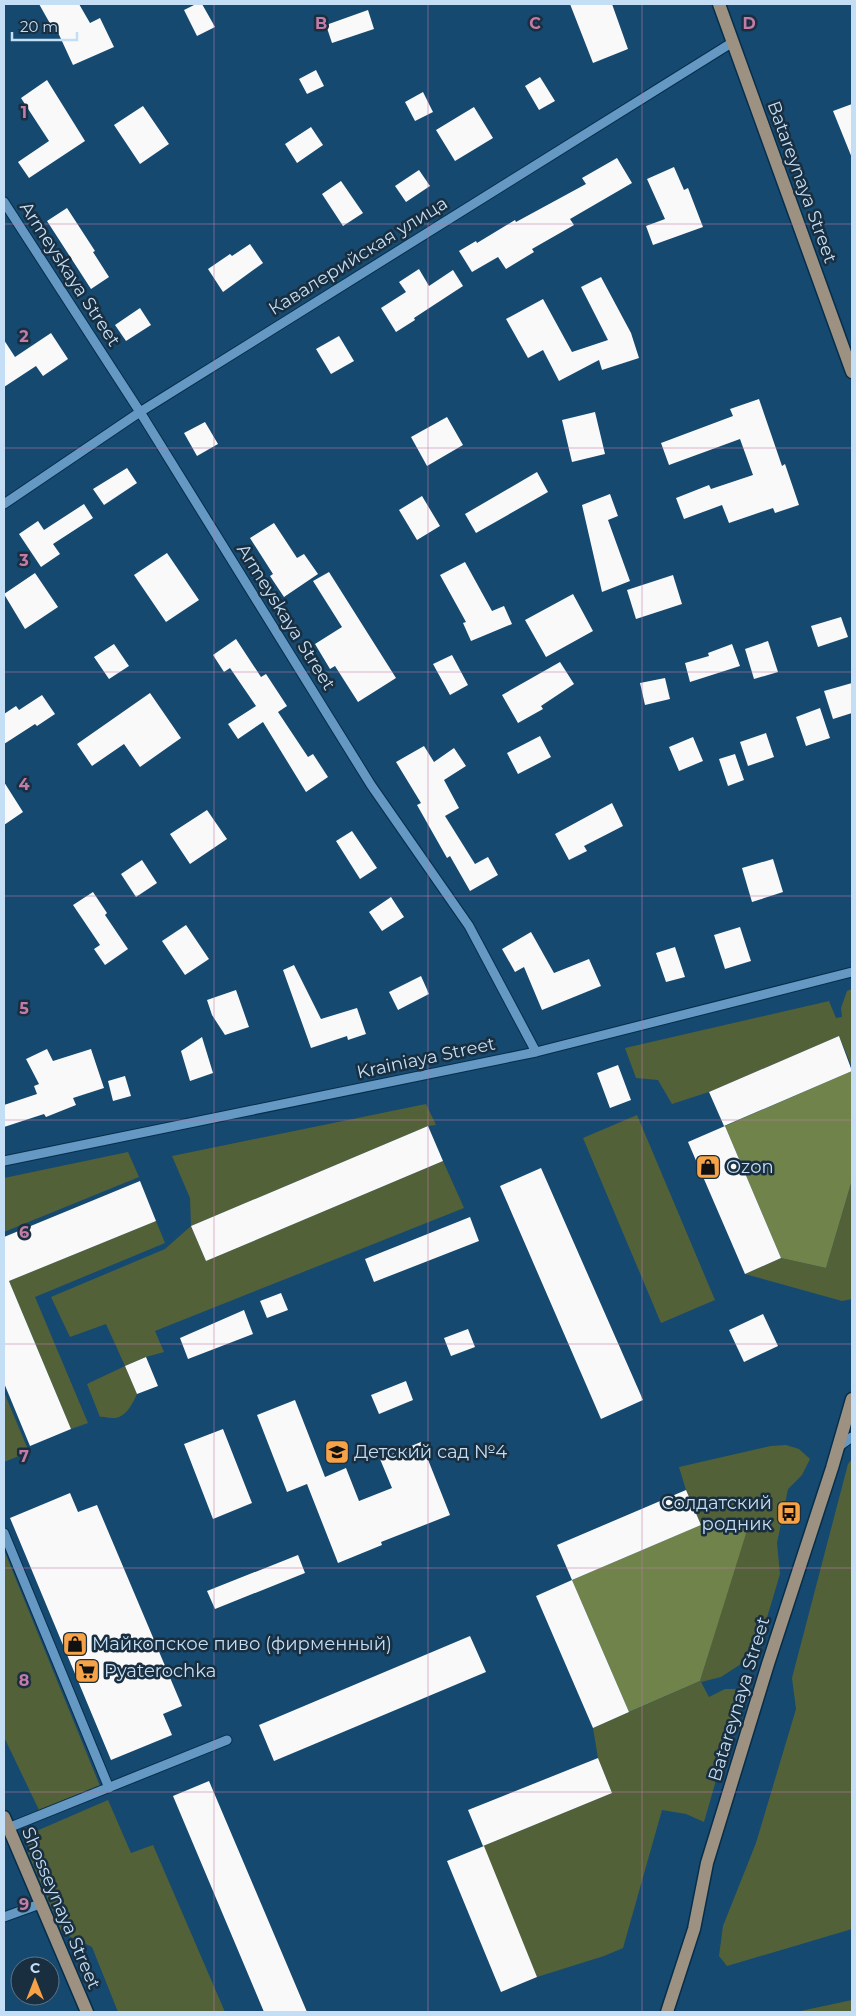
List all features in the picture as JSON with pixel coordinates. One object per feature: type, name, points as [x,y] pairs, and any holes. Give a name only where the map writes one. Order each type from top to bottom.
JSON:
[{"type":"main road","name":"Batareynaya Street","points":[[719,4],[852,372]]},
{"type":"main road","name":"Batareynaya Street","points":[[667,2012],[694,1929],[707,1863],[852,1399]]},
{"type":"main road","name":"Shosseynaya Street","points":[[6,1822],[87,2012]]},
{"type":"street","name":"Кавалерийская улица","points":[[4,504],[140,412],[733,42]]},
{"type":"street","name":"Armeyskaya Street","points":[[4,202],[140,412],[371,785],[469,926],[536,1052]]},
{"type":"street","name":"Krainiaya Street","points":[[4,1161],[536,1052],[852,972]]},
{"type":"street","points":[[838,1447],[852,1437]]},
{"type":"street","points":[[4,1532],[109,1788]]},
{"type":"street","points":[[6,1822],[109,1788],[227,1740]]},
{"type":"street","points":[[4,1916],[40,1904]]},
{"type":"green space","points":[[852,989],[852,1067],[839,1036],[709,1092],[672,1104],[658,1080],[636,1078],[625,1048],[829,1001],[836,1018],[842,1017],[841,1008],[847,991]]},
{"type":"green space","points":[[852,1071],[852,1180],[826,1268],[781,1258],[725,1126]]},
{"type":"green space","points":[[426,1104],[436,1125],[428,1126],[191,1226],[190,1198],[172,1156]]},
{"type":"green space","points":[[637,1115],[715,1300],[661,1323],[583,1138]]},
{"type":"green space","points":[[128,1152],[139,1177],[4,1232],[4,1178]]},
{"type":"green space","points":[[443,1161],[464,1208],[155,1331],[164,1352],[125,1366],[106,1324],[70,1337],[51,1297],[165,1249],[191,1226],[206,1261]]},
{"type":"green space","points":[[852,1180],[852,1299],[842,1301],[745,1274],[781,1258],[826,1268]]},
{"type":"green space","points":[[156,1221],[165,1243],[35,1297],[88,1423],[71,1429],[9,1281]]},
{"type":"green space","points":[[125,1366],[137,1394],[128,1410],[121,1416],[117,1418],[100,1417],[87,1384]]},
{"type":"green space","points":[[4,1392],[29,1452],[4,1462]]},
{"type":"green space","points":[[786,1445],[799,1449],[810,1459],[802,1475],[788,1489],[777,1543],[780,1574],[757,1651],[721,1677],[701,1682],[709,1697],[725,1689],[737,1689],[740,1697],[704,1822],[686,1814],[662,1810],[623,1948],[604,1956],[537,1977],[483,1846],[612,1793],[598,1758],[593,1728],[700,1681],[747,1527],[701,1525],[686,1490],[679,1467],[771,1446]]},
{"type":"green space","points":[[852,1459],[852,1929],[727,1966],[719,1956],[723,1926],[756,1843],[796,1709],[792,1678],[848,1464]]},
{"type":"green space","points":[[701,1525],[748,1527],[700,1681],[629,1712],[572,1580]]},
{"type":"green space","points":[[4,1550],[100,1786],[39,1810],[4,1737]]},
{"type":"green space","points":[[108,1800],[131,1853],[153,1845],[225,2012],[118,2012],[92,1947],[62,1933],[28,1853],[28,1839],[34,1832]]},
{"type":"green space","points":[[852,2000],[852,2012],[796,2012]]},
{"type":"building","points":[[39,4],[79,4],[90,23],[100,18],[114,47],[73,65],[55,26],[52,27]]},
{"type":"building","points":[[196,4],[202,4],[215,27],[197,36],[184,10]]},
{"type":"building","points":[[570,4],[612,4],[628,49],[593,63]]},
{"type":"building","points":[[368,10],[374,29],[332,43],[326,25]]},
{"type":"building","points":[[316,70],[324,86],[307,94],[299,79]]},
{"type":"building","points":[[540,77],[555,101],[539,110],[525,86]]},
{"type":"building","points":[[47,80],[85,141],[29,178],[18,162],[49,141],[21,98]]},
{"type":"building","points":[[423,92],[433,112],[415,121],[405,102]]},
{"type":"building","points":[[852,104],[852,158],[833,111]]},
{"type":"building","points":[[143,106],[169,144],[140,164],[114,125]]},
{"type":"building","points":[[474,107],[493,138],[455,161],[436,130]]},
{"type":"building","points":[[311,127],[323,145],[297,163],[285,144]]},
{"type":"building","points":[[617,158],[632,183],[570,219],[574,225],[532,249],[534,252],[506,269],[498,257],[472,272],[459,251],[586,184],[582,178]]},
{"type":"building","points":[[674,167],[684,190],[688,188],[703,227],[653,245],[646,226],[665,219],[647,179]]},
{"type":"building","points":[[419,170],[430,186],[406,202],[395,186]]},
{"type":"building","points":[[341,181],[363,213],[343,226],[322,194]]},
{"type":"building","points":[[67,208],[95,251],[93,252],[109,277],[91,289],[47,221]]},
{"type":"building","points":[[250,244],[263,263],[223,292],[208,269],[230,254],[232,256]]},
{"type":"building","points":[[419,269],[429,286],[453,270],[463,286],[396,332],[381,308],[406,292],[399,282]]},
{"type":"building","points":[[601,277],[631,333],[639,358],[602,370],[599,360],[559,381],[543,350],[528,358],[506,319],[543,299],[572,352],[608,340],[581,287]]},
{"type":"building","points":[[140,308],[151,325],[126,341],[115,325]]},
{"type":"building","points":[[51,333],[68,359],[43,376],[36,366],[4,387],[4,340],[15,357]]},
{"type":"building","points":[[339,336],[354,361],[331,374],[316,349]]},
{"type":"building","points":[[759,399],[782,466],[785,464],[799,505],[775,513],[773,508],[729,523],[722,505],[684,519],[676,498],[709,485],[711,489],[753,475],[740,439],[669,465],[661,443],[733,416],[730,409]]},
{"type":"building","points":[[595,412],[605,454],[572,462],[562,420]]},
{"type":"building","points":[[447,417],[463,445],[427,466],[411,437]]},
{"type":"building","points":[[205,422],[218,444],[197,456],[184,433]]},
{"type":"building","points":[[127,468],[137,483],[104,505],[93,489]]},
{"type":"building","points":[[537,472],[548,492],[476,533],[465,514]]},
{"type":"building","points":[[610,494],[618,516],[608,520],[630,581],[602,592],[582,505]]},
{"type":"building","points":[[422,496],[440,526],[417,540],[399,510]]},
{"type":"building","points":[[84,504],[93,518],[53,544],[60,554],[41,567],[19,534],[38,521],[44,530]]},
{"type":"building","points":[[274,523],[297,558],[304,554],[318,574],[284,597],[270,576],[273,574],[250,538]]},
{"type":"building","points":[[167,553],[199,600],[166,622],[134,575]]},
{"type":"building","points":[[465,562],[492,611],[504,606],[512,624],[471,641],[463,623],[466,622],[440,575]]},
{"type":"building","points":[[329,572],[396,678],[358,702],[335,666],[330,669],[315,644],[342,627],[313,581]]},
{"type":"building","points":[[35,573],[58,607],[25,629],[4,594]]},
{"type":"building","points":[[673,575],[682,604],[636,619],[627,590]]},
{"type":"building","points":[[573,594],[593,631],[546,657],[525,620]]},
{"type":"building","points":[[841,617],[848,637],[818,647],[811,626]]},
{"type":"building","points":[[236,639],[261,677],[266,674],[287,706],[278,712],[308,757],[313,754],[328,777],[306,792],[263,722],[238,739],[228,724],[256,706],[230,668],[224,672],[213,655]]},
{"type":"building","points":[[768,641],[778,672],[754,679],[745,649]]},
{"type":"building","points":[[114,644],[129,666],[109,679],[94,657]]},
{"type":"building","points":[[732,644],[740,666],[690,682],[685,663],[709,656],[708,653]]},
{"type":"building","points":[[452,655],[468,685],[450,695],[433,664]]},
{"type":"building","points":[[560,662],[574,684],[541,706],[543,709],[518,723],[502,695]]},
{"type":"building","points":[[665,678],[670,699],[645,705],[640,683]]},
{"type":"building","points":[[852,683],[852,713],[833,719],[824,691]]},
{"type":"building","points":[[150,693],[181,738],[140,767],[124,744],[92,766],[77,744]]},
{"type":"building","points":[[42,695],[55,714],[37,726],[35,724],[4,744],[4,714],[16,706],[19,710]]},
{"type":"building","points":[[820,708],[830,738],[806,746],[796,717]]},
{"type":"building","points":[[766,733],[774,757],[748,766],[740,742]]},
{"type":"building","points":[[540,736],[551,757],[518,774],[507,753]]},
{"type":"building","points":[[693,737],[703,761],[679,771],[669,747]]},
{"type":"building","points":[[424,746],[434,762],[454,748],[466,766],[444,780],[459,808],[445,816],[475,864],[488,857],[498,875],[470,891],[450,856],[447,858],[417,805],[421,803],[396,762]]},
{"type":"building","points":[[735,754],[744,780],[728,786],[719,759]]},
{"type":"building","points":[[4,782],[23,812],[4,825]]},
{"type":"building","points":[[612,803],[623,826],[584,846],[587,851],[569,860],[555,834]]},
{"type":"building","points":[[207,810],[227,839],[190,864],[170,834]]},
{"type":"building","points":[[352,831],[377,868],[360,879],[336,841]]},
{"type":"building","points":[[773,859],[783,892],[752,902],[742,868]]},
{"type":"building","points":[[142,860],[157,883],[136,897],[121,874]]},
{"type":"building","points":[[93,892],[107,913],[105,915],[128,949],[105,965],[94,949],[100,945],[73,905]]},
{"type":"building","points":[[391,897],[404,917],[382,931],[369,912]]},
{"type":"building","points":[[186,925],[209,959],[185,975],[162,941]]},
{"type":"building","points":[[740,927],[751,961],[725,969],[714,935]]},
{"type":"building","points":[[531,932],[554,973],[589,959],[601,986],[542,1010],[524,967],[515,972],[502,949]]},
{"type":"building","points":[[675,947],[685,977],[666,982],[656,953]]},
{"type":"building","points":[[294,965],[321,1019],[357,1008],[366,1034],[348,1040],[347,1036],[311,1048],[283,970]]},
{"type":"building","points":[[421,976],[429,994],[398,1010],[389,992]]},
{"type":"building","points":[[236,990],[249,1027],[225,1035],[212,1015],[207,1000]]},
{"type":"building","points":[[839,1036],[852,1071],[724,1126],[709,1092]]},
{"type":"building","points":[[202,1037],[213,1073],[190,1081],[181,1051]]},
{"type":"building","points":[[47,1049],[53,1061],[91,1049],[104,1088],[73,1098],[76,1105],[46,1117],[44,1114],[4,1127],[4,1105],[37,1094],[34,1086],[39,1084],[26,1059]]},
{"type":"building","points":[[618,1065],[631,1100],[610,1108],[597,1073]]},
{"type":"building","points":[[125,1076],[131,1096],[113,1101],[108,1081]]},
{"type":"building","points":[[428,1126],[443,1161],[206,1261],[191,1226]]},
{"type":"building","points":[[725,1126],[781,1258],[745,1274],[688,1142]]},
{"type":"building","points":[[541,1168],[643,1400],[601,1419],[500,1186]]},
{"type":"building","points":[[140,1181],[156,1221],[9,1281],[71,1429],[30,1446],[4,1383],[4,1237]]},
{"type":"building","points":[[470,1217],[479,1241],[374,1282],[365,1259]]},
{"type":"building","points":[[281,1293],[288,1310],[267,1318],[260,1301]]},
{"type":"building","points":[[244,1310],[253,1334],[188,1359],[180,1338]]},
{"type":"building","points":[[763,1314],[778,1346],[744,1362],[729,1330]]},
{"type":"building","points":[[468,1329],[475,1347],[451,1356],[444,1338]]},
{"type":"building","points":[[146,1357],[158,1386],[137,1394],[125,1366]]},
{"type":"building","points":[[406,1381],[413,1400],[379,1414],[371,1395]]},
{"type":"building","points":[[295,1400],[325,1477],[346,1468],[359,1501],[392,1488],[380,1459],[421,1442],[450,1515],[381,1542],[382,1545],[338,1563],[307,1484],[287,1492],[257,1415]]},
{"type":"building","points":[[223,1429],[252,1503],[213,1519],[184,1444]]},
{"type":"building","points":[[686,1490],[701,1525],[572,1580],[557,1545]]},
{"type":"building","points":[[70,1493],[78,1512],[97,1505],[182,1706],[163,1714],[172,1735],[111,1760],[10,1518]]},
{"type":"building","points":[[298,1555],[305,1573],[215,1609],[207,1591]]},
{"type":"building","points":[[572,1580],[629,1712],[593,1728],[536,1596]]},
{"type":"building","points":[[470,1636],[486,1672],[274,1761],[259,1725]]},
{"type":"building","points":[[598,1758],[612,1793],[483,1846],[468,1810]]},
{"type":"building","points":[[209,1781],[307,2012],[264,2012],[173,1796]]},
{"type":"building","points":[[484,1846],[537,1977],[501,1992],[447,1861]]},
{"type":"place","name":"Ozon","points":[[708,1167]]},
{"type":"place","name":"Детский сад №4","points":[[337,1452]]},
{"type":"place","name":"Солдатский родник","points":[[789,1513]]},
{"type":"place","name":"Майкопское пиво (фирменный)","points":[[75,1644]]},
{"type":"place","name":"Pyaterochka","points":[[87,1671]]}]
